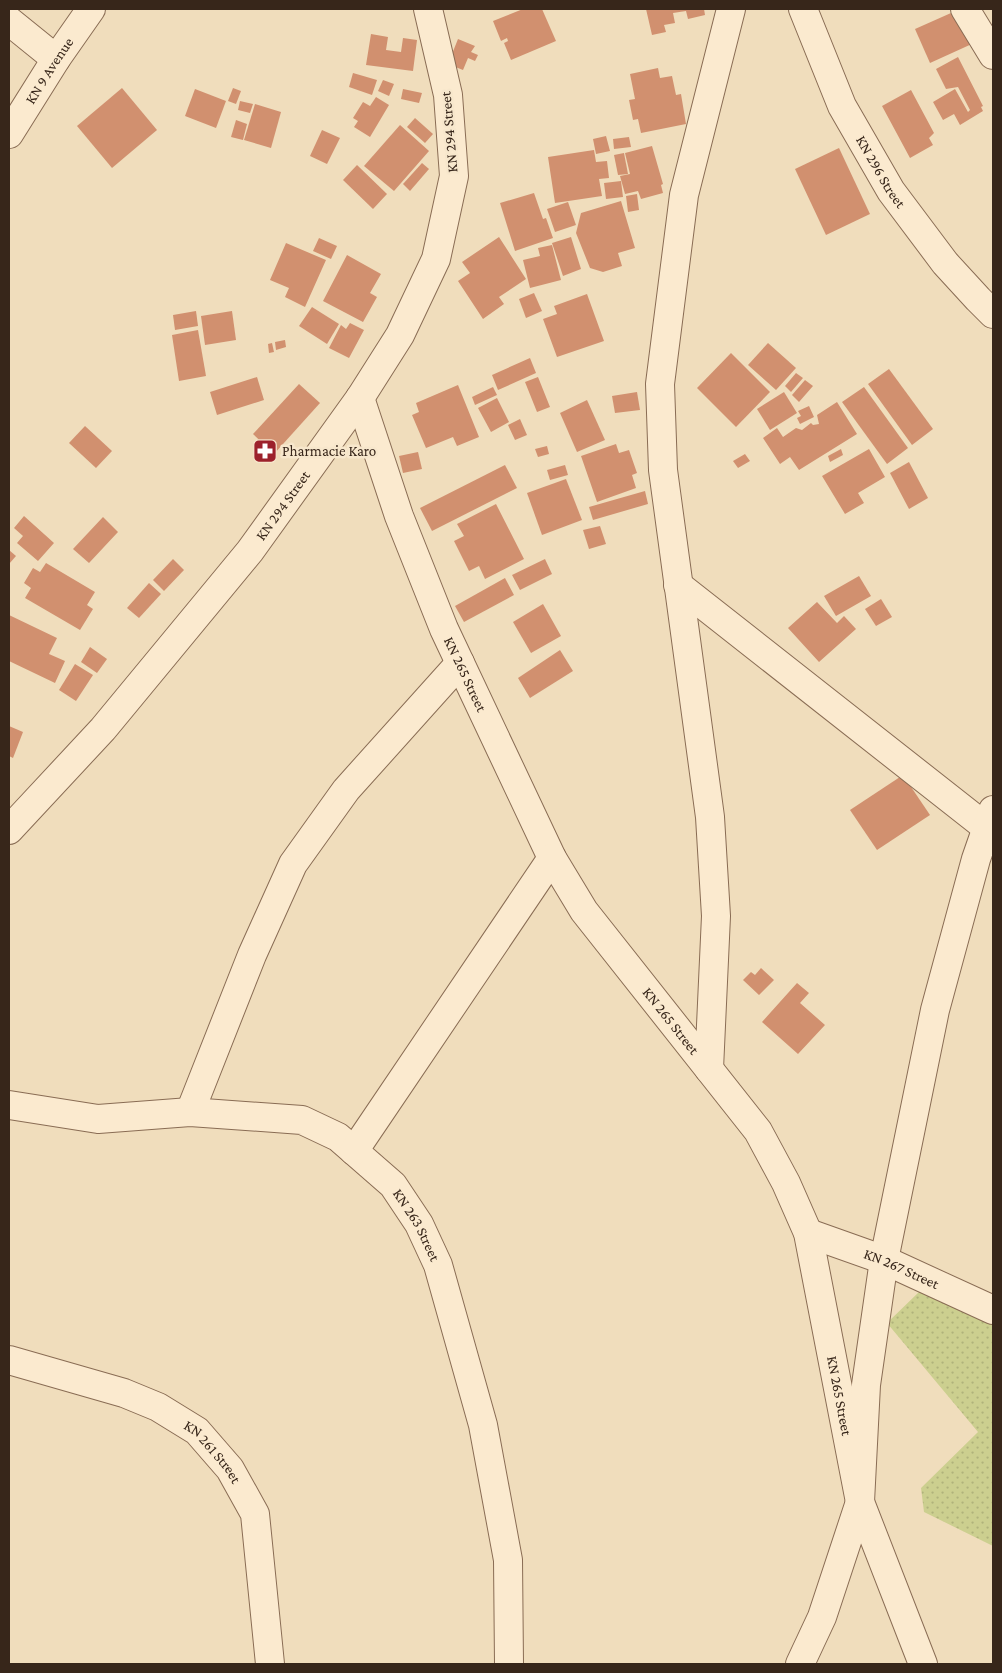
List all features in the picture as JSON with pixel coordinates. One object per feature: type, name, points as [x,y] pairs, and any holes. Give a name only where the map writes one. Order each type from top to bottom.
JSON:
[{"type":"street","name":"KN 9 Avenue","points":[[9,134],[56,59],[91,9]]},
{"type":"street","name":"KN 294 Street","points":[[9,830],[103,729],[250,551],[360,398],[400,335],[436,259],[454,176],[448,95],[428,9]]},
{"type":"street","points":[[710,1069],[716,916],[710,816],[663,470],[660,384],[684,195],[731,9]]},
{"type":"street","name":"KN 296 Street","points":[[803,9],[842,106],[891,191],[945,262],[993,314]]},
{"type":"street","points":[[965,9],[993,55]]},
{"type":"street","points":[[9,21],[56,59]]},
{"type":"street","name":"KN 265 Street","points":[[360,398],[400,516],[460,663],[552,858],[584,911],[758,1131],[786,1184],[808,1233],[860,1502],[923,1664]]},
{"type":"street","points":[[678,585],[990,819],[985,864],[935,1010],[884,1260],[866,1385],[860,1502],[822,1617],[800,1664]]},
{"type":"street","points":[[190,1112],[252,955],[293,864],[346,790],[460,663]]},
{"type":"street","points":[[354,1151],[552,858]]},
{"type":"street","name":"KN 263 Street","points":[[9,1105],[98,1119],[190,1112],[302,1120],[338,1137],[393,1185],[419,1224],[438,1265],[483,1425],[508,1560],[509,1664]]},
{"type":"street","name":"KN 267 Street","points":[[808,1233],[884,1260],[993,1310]]},
{"type":"street","name":"KN 261 Street","points":[[9,1360],[124,1393],[158,1407],[197,1431],[230,1469],[255,1514],[270,1664]]},
{"type":"green space","points":[[919,1292],[993,1325],[993,1546],[924,1512],[921,1488],[978,1432],[887,1323]]},
{"type":"building","points":[[523,9],[542,9],[556,41],[511,60],[504,43],[508,41],[507,38],[501,41],[493,21]]},
{"type":"building","points":[[646,9],[704,9],[705,15],[688,19],[686,11],[673,13],[675,23],[664,25],[666,32],[652,35]]},
{"type":"building","points":[[960,9],[974,43],[930,63],[915,29]]},
{"type":"building","points":[[371,34],[388,37],[386,50],[401,52],[403,38],[417,40],[413,71],[366,65]]},
{"type":"building","points":[[458,39],[475,46],[471,52],[478,55],[475,61],[468,58],[463,70],[448,64]]},
{"type":"building","points":[[958,57],[983,106],[981,107],[983,111],[960,125],[954,114],[943,120],[933,102],[955,89],[968,112],[970,110],[958,87],[946,89],[936,69]]},
{"type":"building","points":[[658,68],[660,78],[672,76],[676,95],[681,94],[686,124],[641,133],[638,119],[633,120],[629,100],[635,99],[630,74]]},
{"type":"building","points":[[353,73],[377,80],[372,95],[349,87]]},
{"type":"building","points":[[383,80],[394,84],[389,96],[378,91]]},
{"type":"building","points":[[122,88],[157,130],[112,168],[77,126]]},
{"type":"building","points":[[233,88],[241,91],[236,104],[228,101]]},
{"type":"building","points":[[195,89],[226,101],[216,128],[185,116]]},
{"type":"building","points":[[403,89],[422,93],[419,103],[401,99]]},
{"type":"building","points":[[911,90],[934,133],[929,138],[933,145],[910,158],[882,106]]},
{"type":"building","points":[[376,97],[389,105],[370,137],[354,127],[358,121],[353,118],[363,102],[370,106]]},
{"type":"building","points":[[240,101],[253,104],[250,113],[238,110]]},
{"type":"building","points":[[255,104],[281,112],[271,148],[244,140]]},
{"type":"building","points":[[415,118],[433,134],[425,143],[407,127]]},
{"type":"building","points":[[236,120],[247,124],[243,140],[231,137]]},
{"type":"building","points":[[400,125],[429,151],[394,191],[364,166]]},
{"type":"building","points":[[322,130],[340,138],[327,164],[310,156]]},
{"type":"building","points":[[606,136],[610,151],[596,154],[593,139]]},
{"type":"building","points":[[629,137],[631,147],[614,149],[613,139]]},
{"type":"building","points":[[652,146],[663,184],[661,185],[663,193],[641,199],[638,191],[625,194],[620,176],[630,174],[625,153]]},
{"type":"building","points":[[839,148],[870,214],[826,235],[795,169]]},
{"type":"building","points":[[594,150],[596,162],[607,161],[609,178],[599,179],[602,196],[555,203],[548,157]]},
{"type":"building","points":[[624,153],[628,174],[618,175],[614,155]]},
{"type":"building","points":[[422,163],[429,169],[410,191],[403,184]]},
{"type":"building","points":[[357,165],[387,194],[373,209],[343,180]]},
{"type":"building","points":[[621,181],[623,197],[606,199],[604,183]]},
{"type":"building","points":[[534,193],[543,219],[546,218],[553,238],[515,251],[500,203]]},
{"type":"building","points":[[637,194],[639,210],[628,212],[626,196]]},
{"type":"building","points":[[621,201],[635,248],[618,253],[622,266],[603,272],[590,268],[576,233],[581,213]]},
{"type":"building","points":[[568,202],[576,225],[555,232],[547,209]]},
{"type":"building","points":[[499,237],[526,279],[499,297],[504,304],[483,319],[458,281],[470,273],[462,262]]},
{"type":"building","points":[[571,237],[581,269],[563,276],[552,243]]},
{"type":"building","points":[[319,238],[337,246],[331,259],[313,251]]},
{"type":"building","points":[[286,243],[326,260],[305,307],[285,297],[289,288],[270,280]]},
{"type":"building","points":[[552,245],[561,280],[530,288],[523,260],[540,256],[538,248]]},
{"type":"building","points":[[347,255],[381,274],[370,293],[377,297],[363,322],[323,301]]},
{"type":"building","points":[[534,293],[542,311],[526,318],[519,299]]},
{"type":"building","points":[[587,294],[604,341],[557,357],[543,319],[557,314],[554,306]]},
{"type":"building","points":[[312,307],[339,324],[327,344],[299,326]]},
{"type":"building","points":[[196,311],[198,326],[175,330],[173,315]]},
{"type":"building","points":[[232,311],[236,340],[205,345],[201,316]]},
{"type":"building","points":[[350,323],[364,330],[349,358],[329,348],[341,325],[346,329]]},
{"type":"building","points":[[198,330],[206,376],[179,381],[172,335]]},
{"type":"building","points":[[285,340],[286,347],[276,350],[275,342]]},
{"type":"building","points":[[272,343],[274,352],[269,353],[268,344]]},
{"type":"building","points":[[768,343],[796,368],[776,390],[748,365]]},
{"type":"building","points":[[731,353],[770,392],[736,427],[697,388]]},
{"type":"building","points":[[530,358],[536,373],[498,390],[492,375]]},
{"type":"building","points":[[889,369],[933,429],[912,445],[868,384]]},
{"type":"building","points":[[796,373],[803,378],[791,392],[785,386]]},
{"type":"building","points":[[257,377],[264,400],[217,415],[210,392]]},
{"type":"building","points":[[538,377],[550,407],[537,412],[525,382]]},
{"type":"building","points":[[805,380],[813,386],[799,402],[792,395]]},
{"type":"building","points":[[299,384],[320,403],[274,454],[253,434]]},
{"type":"building","points":[[458,385],[479,437],[457,446],[453,437],[426,448],[412,415],[419,412],[416,403]]},
{"type":"building","points":[[493,387],[497,395],[475,405],[472,397]]},
{"type":"building","points":[[864,387],[908,448],[887,464],[842,402]]},
{"type":"building","points":[[637,392],[640,410],[615,413],[612,396]]},
{"type":"building","points":[[784,392],[797,413],[770,430],[757,409]]},
{"type":"building","points":[[497,398],[509,422],[491,432],[478,408]]},
{"type":"building","points":[[587,400],[605,440],[577,452],[560,413]]},
{"type":"building","points":[[837,402],[857,434],[799,470],[790,457],[780,464],[763,438],[777,428],[783,437],[796,428],[802,430],[811,423],[813,425],[819,424],[817,415]]},
{"type":"building","points":[[809,406],[814,417],[800,424],[797,418],[801,416],[798,411]]},
{"type":"building","points":[[520,419],[527,435],[515,440],[508,425]]},
{"type":"building","points":[[85,426],[112,451],[96,468],[69,443]]},
{"type":"building","points":[[616,444],[619,453],[629,450],[637,473],[632,475],[636,488],[597,502],[581,456]]},
{"type":"building","points":[[547,446],[549,454],[538,457],[535,449]]},
{"type":"building","points":[[841,449],[843,455],[830,462],[828,456]]},
{"type":"building","points":[[869,449],[885,477],[858,493],[864,503],[845,514],[822,476]]},
{"type":"building","points":[[418,452],[422,469],[403,473],[399,456]]},
{"type":"building","points":[[745,454],[750,461],[738,468],[733,461]]},
{"type":"building","points":[[909,462],[928,498],[909,509],[890,473]]},
{"type":"building","points":[[505,465],[517,488],[432,531],[420,508]]},
{"type":"building","points":[[565,465],[568,475],[550,480],[547,470]]},
{"type":"building","points":[[566,479],[582,520],[542,535],[527,493]]},
{"type":"building","points":[[645,491],[648,504],[593,520],[589,507]]},
{"type":"building","points":[[496,504],[524,559],[485,579],[479,566],[469,571],[454,541],[464,536],[457,524]]},
{"type":"building","points":[[24,516],[54,543],[38,561],[17,543],[23,536],[14,528]]},
{"type":"building","points":[[103,517],[118,532],[89,563],[73,549]]},
{"type":"building","points":[[600,526],[606,544],[589,549],[583,530]]},
{"type":"building","points":[[9,550],[16,556],[9,564]]},
{"type":"building","points":[[173,559],[184,570],[164,591],[153,580]]},
{"type":"building","points":[[545,559],[552,574],[520,590],[512,575]]},
{"type":"building","points":[[46,563],[95,592],[87,605],[93,609],[80,630],[25,598],[31,588],[24,583],[33,568],[40,572]]},
{"type":"building","points":[[859,576],[871,596],[836,616],[824,596]]},
{"type":"building","points":[[505,578],[514,595],[464,622],[455,606]]},
{"type":"building","points":[[149,583],[161,594],[139,618],[127,608]]},
{"type":"building","points":[[881,599],[892,617],[876,626],[865,609]]},
{"type":"building","points":[[817,602],[837,623],[844,616],[856,629],[819,662],[788,628]]},
{"type":"building","points":[[543,604],[561,636],[531,653],[513,622]]},
{"type":"building","points":[[9,615],[57,638],[49,654],[65,661],[55,683],[9,661]]},
{"type":"building","points":[[90,647],[107,659],[97,673],[81,662]]},
{"type":"building","points":[[560,650],[573,671],[530,698],[518,678]]},
{"type":"building","points":[[75,664],[93,675],[76,701],[59,690]]},
{"type":"building","points":[[9,726],[23,732],[13,758],[9,756]]},
{"type":"building","points":[[903,775],[930,815],[877,850],[850,810]]},
{"type":"building","points":[[761,968],[774,980],[759,995],[743,980],[751,972],[755,975]]},
{"type":"building","points":[[797,983],[809,993],[800,1003],[825,1025],[798,1054],[762,1022]]},
{"type":"place","name":"Pharmacie Karo","points":[[265,451]]}]
